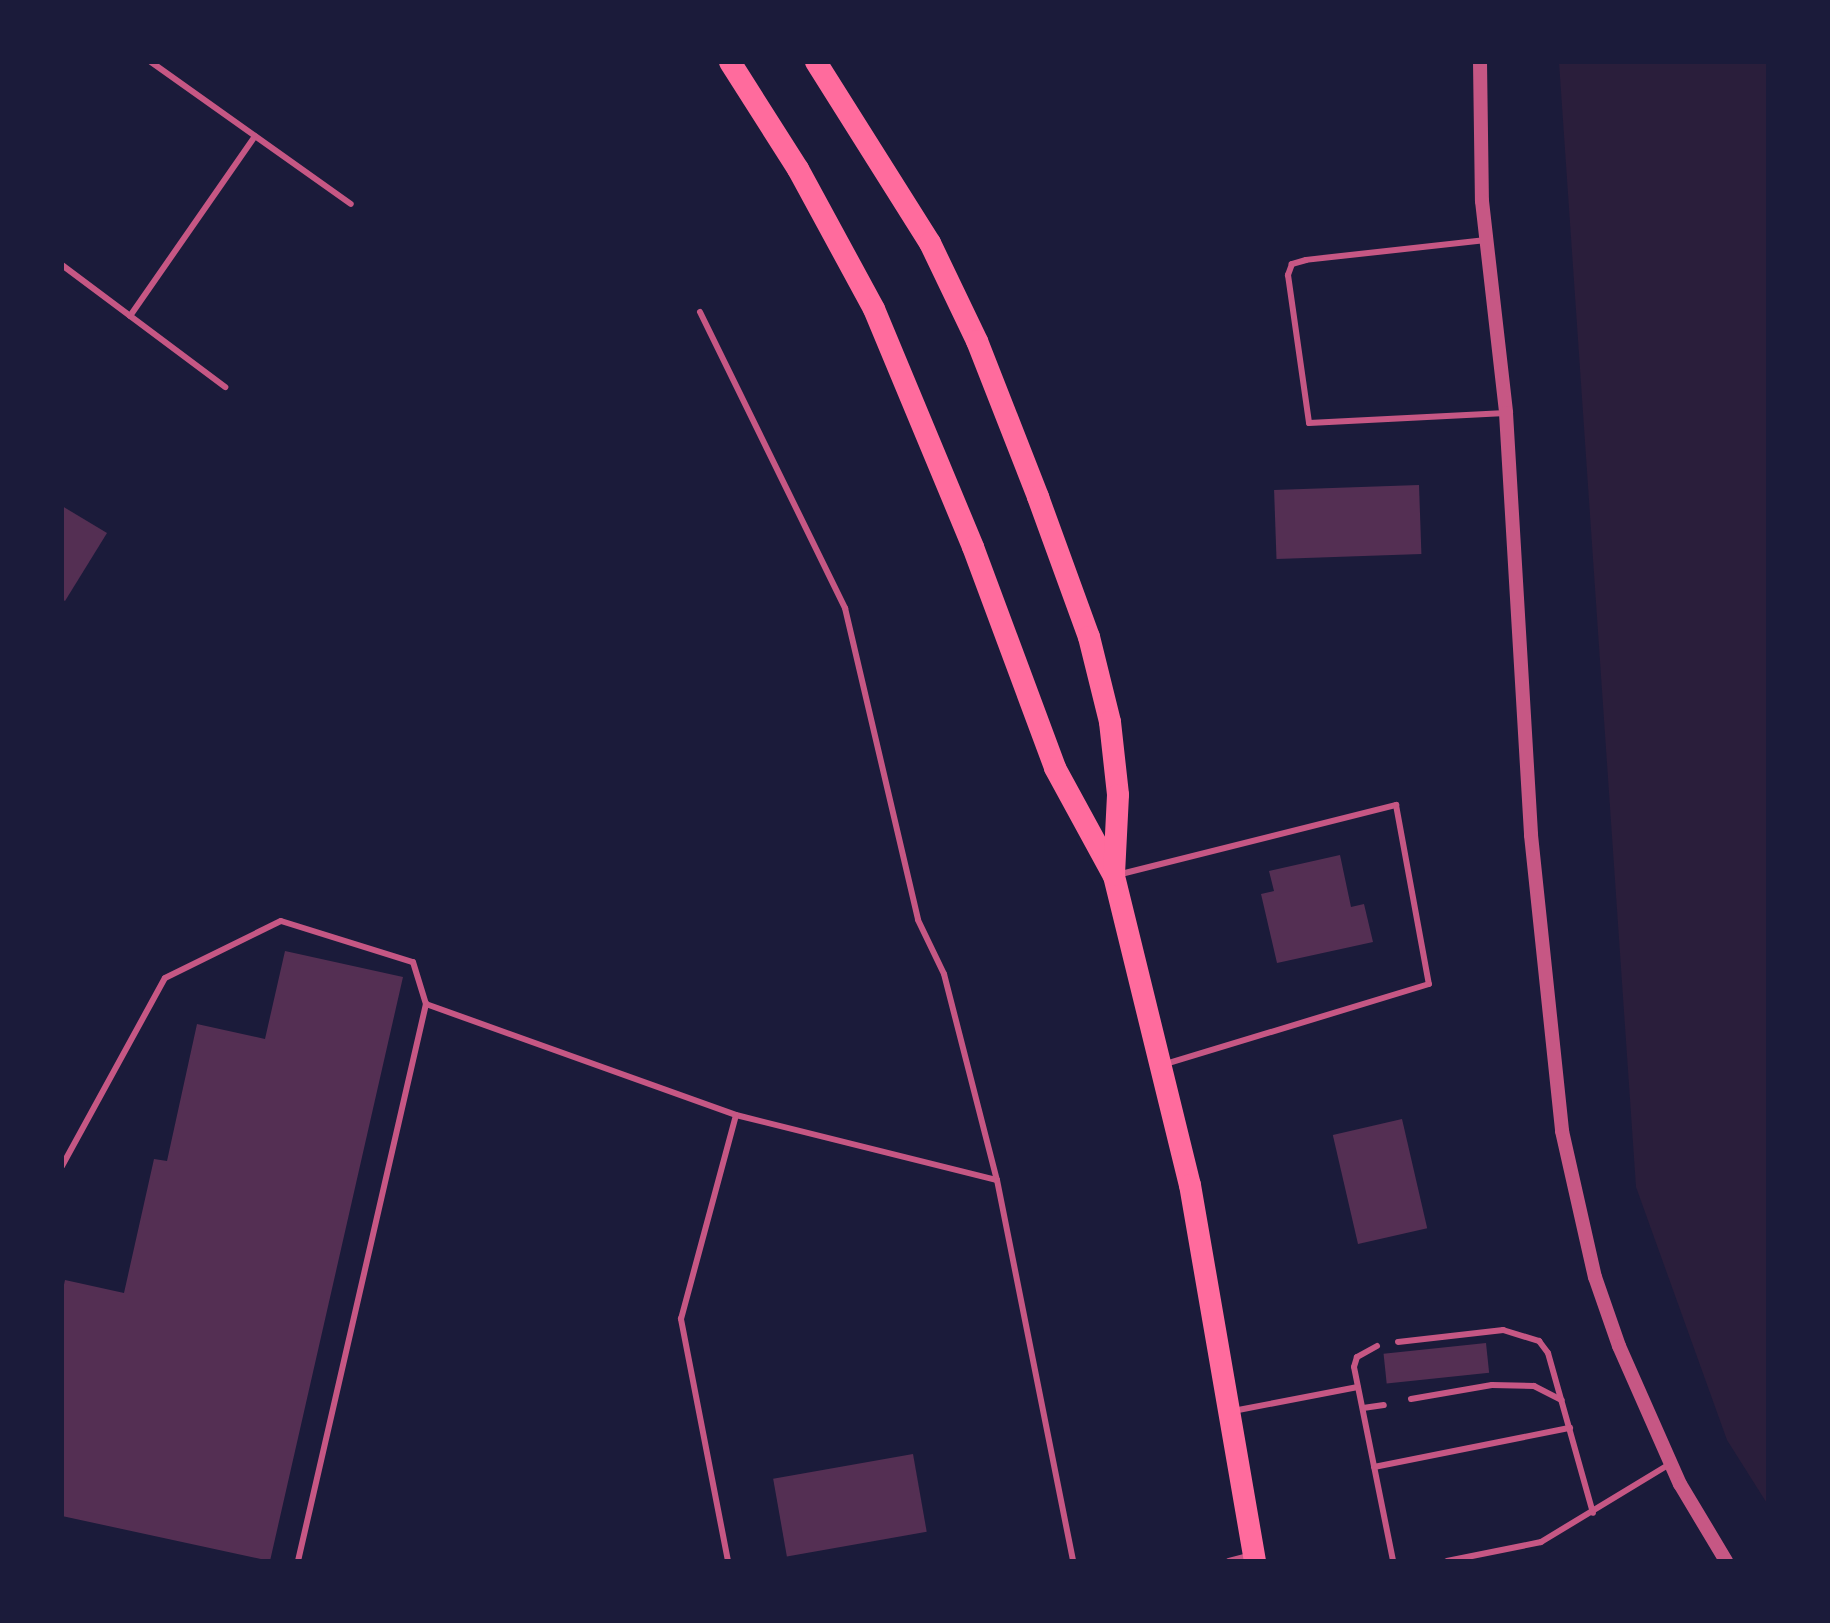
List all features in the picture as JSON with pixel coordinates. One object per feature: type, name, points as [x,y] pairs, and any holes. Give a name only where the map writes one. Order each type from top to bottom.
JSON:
[{"type":"highway","points":[[730,62],[798,169],[874,309],[973,547],[1055,768],[1114,876],[1190,1185],[1255,1558]]},
{"type":"highway","points":[[816,62],[930,243],[977,341],[1043,511],[1089,637],[1110,722],[1118,795],[1114,876]]},
{"type":"street","points":[[1480,62],[1486,240],[1506,413],[1531,835],[1562,1131],[1595,1277],[1670,1464],[1726,1561]]},
{"type":"lane","points":[[151,62],[351,204]]},
{"type":"lane","points":[[130,316],[255,136]]},
{"type":"lane","points":[[1486,240],[1306,260],[1292,264],[1288,275],[1309,423],[1506,413]]},
{"type":"lane","points":[[62,265],[225,387]]},
{"type":"lane","points":[[700,312],[845,608],[918,920],[944,974],[997,1180],[1073,1561]]},
{"type":"lane","points":[[1114,876],[1396,805],[1429,984],[1161,1066]]},
{"type":"lane","points":[[62,1166],[165,978],[281,921],[413,962],[426,1004],[298,1561]]},
{"type":"lane","points":[[426,1004],[736,1115],[997,1180]]},
{"type":"lane","points":[[728,1561],[681,1319],[736,1115]]},
{"type":"lane","points":[[1398,1342],[1503,1330],[1528,1334],[1548,1353],[1593,1513]]},
{"type":"lane","points":[[1377,1346],[1357,1357],[1358,1387],[1393,1561]]},
{"type":"lane","points":[[1411,1399],[1492,1385],[1534,1386],[1562,1400]]},
{"type":"lane","points":[[1230,1412],[1358,1387]]},
{"type":"lane","points":[[1363,1408],[1384,1405]]},
{"type":"lane","points":[[1374,1467],[1570,1428]]},
{"type":"lane","points":[[1447,1561],[1541,1542],[1670,1464]]},
{"type":"lane","points":[[1229,1561],[1255,1558]]},
{"type":"shaded area","points":[[1559,62],[1768,62],[1768,1505],[1727,1440],[1636,1187]]},
{"type":"building","points":[[1419,485],[1421,554],[1276,559],[1274,490]]},
{"type":"building","points":[[62,506],[107,533],[65,601],[62,599]]},
{"type":"building","points":[[1340,855],[1351,907],[1364,904],[1373,942],[1277,963],[1261,894],[1274,891],[1269,871]]},
{"type":"building","points":[[285,951],[403,977],[270,1561],[62,1516],[62,1294],[65,1280],[124,1293],[154,1159],[167,1161],[197,1024],[265,1039]]},
{"type":"building","points":[[1402,1119],[1427,1228],[1358,1244],[1333,1135]]},
{"type":"building","points":[[1486,1343],[1489,1373],[1387,1384],[1384,1354]]},
{"type":"building","points":[[913,1454],[927,1532],[787,1556],[773,1479]]}]
